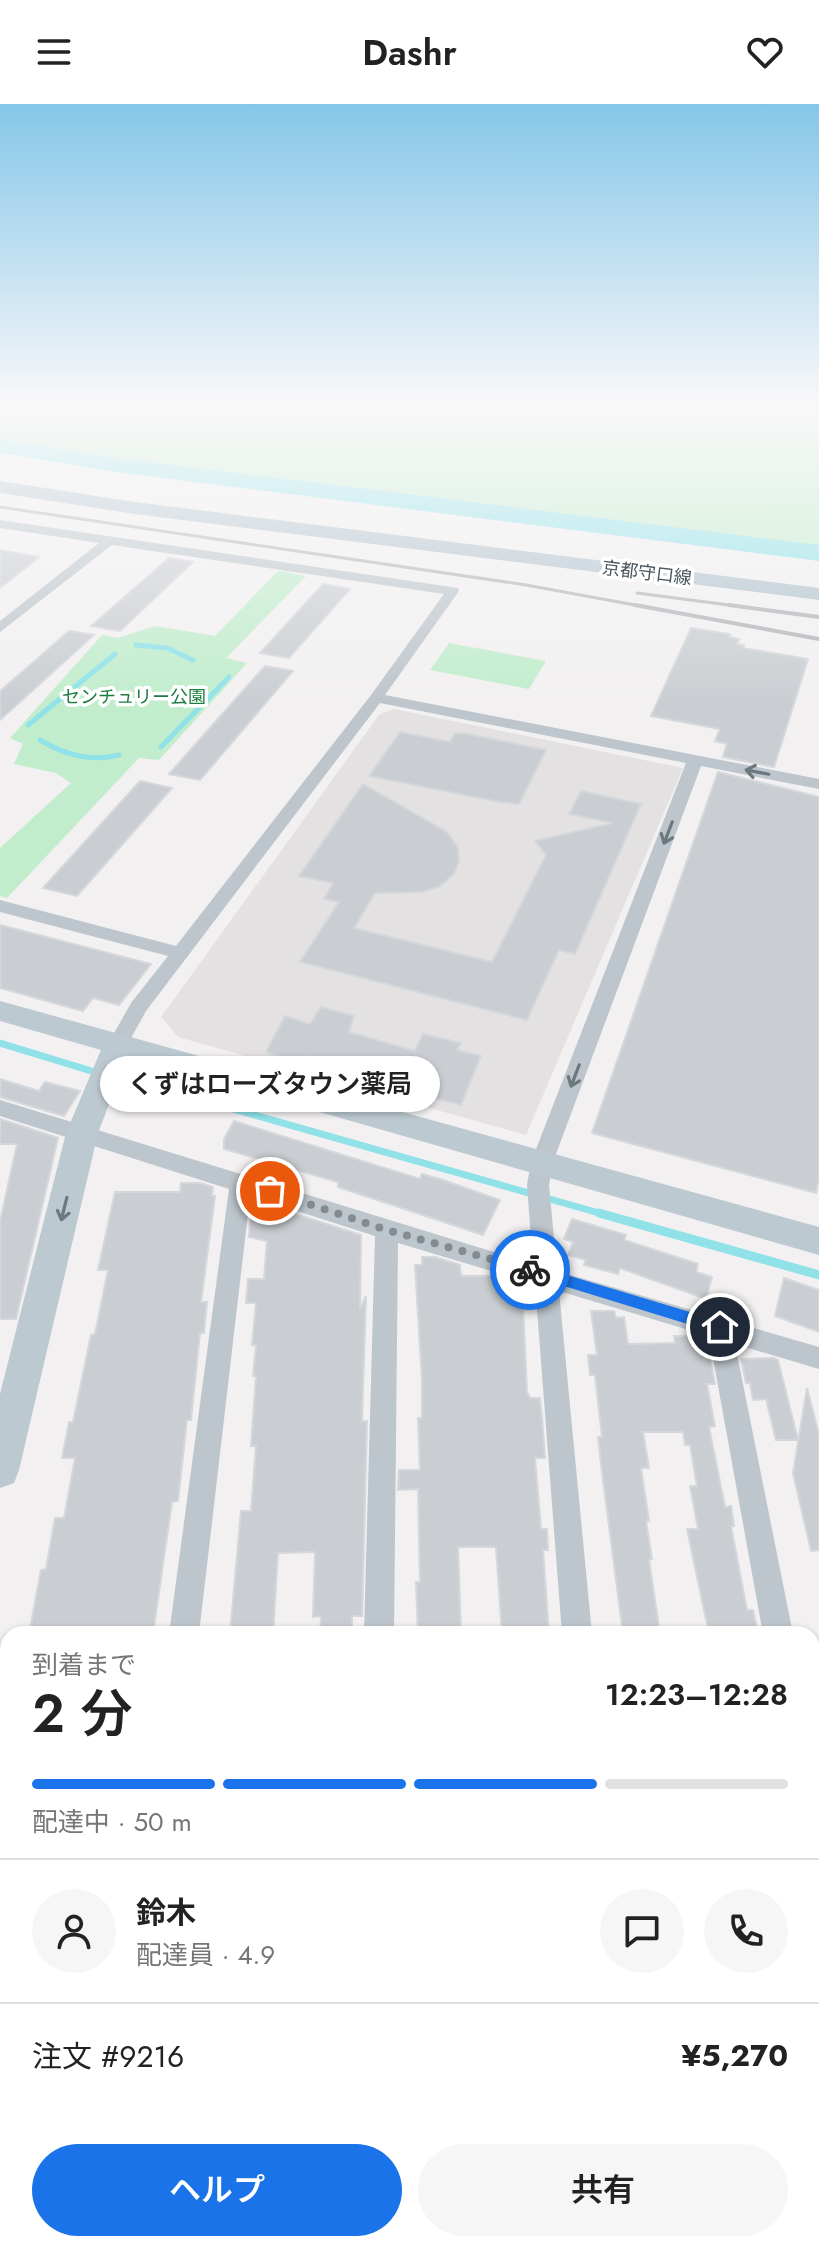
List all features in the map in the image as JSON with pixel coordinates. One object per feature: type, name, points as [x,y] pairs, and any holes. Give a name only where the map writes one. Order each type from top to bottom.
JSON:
[{"type":"main road","name":"京都守口線","points":[[119,505],[819,594]]},
{"type":"street","points":[[0,524],[453,591],[376,698],[138,1008],[118,1044],[82,1133],[10,1389],[0,1470]]},
{"type":"street","points":[[0,628],[108,542]]},
{"type":"street","points":[[0,609],[19,613]]},
{"type":"street","points":[[376,698],[819,784]]},
{"type":"street","points":[[576,1626],[538,1185],[542,1162],[695,760]]},
{"type":"street","points":[[0,906],[180,953]]},
{"type":"street","points":[[0,1011],[819,1241]]},
{"type":"street","points":[[0,1108],[387,1230],[819,1358]]},
{"type":"street","points":[[185,1626],[241,1182]]},
{"type":"street","points":[[379,1626],[387,1230]]},
{"type":"street","points":[[720,1327],[776,1626]]},
{"type":"shaded area","points":[[394,709],[683,768],[526,1135],[178,1037],[161,1017],[379,715]]},
{"type":"green space","points":[[485,505],[819,505],[819,547]]},
{"type":"green space","name":"センチュリー公園","points":[[277,572],[306,576],[226,658],[247,663],[159,760],[139,758],[7,898],[0,896],[0,848],[71,783],[56,773],[14,764],[23,744],[10,738],[102,635],[118,638],[155,626],[215,636]]},
{"type":"green space","points":[[449,643],[546,661],[529,689],[430,670]]},
{"type":"building","points":[[0,550],[39,557],[0,588]]},
{"type":"building","points":[[169,558],[193,562],[120,631],[91,626]]},
{"type":"building","points":[[323,584],[350,589],[289,658],[260,653]]},
{"type":"building","points":[[691,628],[730,634],[729,637],[739,639],[737,644],[744,645],[743,648],[808,659],[774,767],[723,757],[727,744],[715,741],[720,729],[651,716]]},
{"type":"building","points":[[69,631],[94,635],[0,720],[0,691]]},
{"type":"building","points":[[265,666],[293,671],[200,780],[169,774]]},
{"type":"building","points":[[400,732],[450,742],[455,733],[468,734],[546,750],[519,804],[499,802],[369,776]]},
{"type":"building","points":[[718,772],[819,797],[819,1178],[816,1193],[592,1133]]},
{"type":"building","points":[[140,781],[172,788],[77,896],[43,888]]},
{"type":"building","points":[[363,784],[447,832],[458,848],[459,861],[454,874],[440,886],[423,892],[375,893],[354,928],[492,962],[546,855],[535,841],[613,823],[569,814],[581,791],[641,804],[575,954],[559,950],[527,1020],[300,962],[339,902],[324,899],[333,883],[299,876]]},
{"type":"building","points":[[0,925],[151,964],[119,1005],[93,998],[83,1011],[0,988]]},
{"type":"building","points":[[321,1007],[354,1016],[349,1032],[415,1051],[423,1034],[461,1043],[457,1050],[481,1056],[461,1105],[417,1093],[417,1083],[307,1056],[303,1064],[266,1052],[285,1016],[310,1024]]},
{"type":"building","points":[[0,1079],[39,1091],[45,1082],[80,1091],[64,1116],[0,1097]]},
{"type":"building","points":[[0,1119],[58,1138],[16,1319],[0,1319],[0,1222],[17,1144],[0,1144]]},
{"type":"building","points":[[234,1121],[420,1179],[422,1174],[440,1179],[500,1200],[483,1235],[338,1187],[338,1182],[224,1149],[224,1139]]},
{"type":"building","points":[[181,1183],[200,1183],[213,1187],[212,1196],[215,1196],[201,1302],[207,1302],[204,1333],[200,1333],[191,1420],[187,1420],[178,1501],[172,1502],[154,1626],[30,1626],[41,1570],[46,1569],[55,1518],[64,1518],[75,1458],[62,1458],[69,1422],[73,1422],[91,1335],[95,1334],[108,1270],[98,1270],[115,1192],[180,1192]]},
{"type":"building","points":[[271,1209],[280,1209],[361,1235],[360,1309],[366,1296],[362,1421],[367,1421],[362,1616],[352,1616],[352,1626],[320,1626],[321,1616],[313,1617],[315,1552],[278,1553],[273,1626],[231,1626],[241,1511],[251,1511],[256,1446],[251,1446],[256,1376],[253,1376],[256,1345],[252,1345],[256,1303],[246,1303],[248,1279],[264,1279],[267,1241],[249,1237],[250,1223],[251,1216],[271,1216]]},
{"type":"building","points":[[572,1219],[626,1235],[624,1240],[698,1264],[696,1272],[712,1277],[706,1299],[620,1268],[618,1274],[584,1265],[586,1260],[568,1255],[573,1242],[564,1239]]},
{"type":"building","points":[[422,1257],[435,1257],[460,1265],[461,1276],[497,1276],[509,1279],[510,1284],[522,1284],[527,1392],[530,1398],[540,1398],[542,1417],[545,1458],[535,1458],[541,1529],[547,1529],[548,1550],[543,1550],[548,1626],[501,1626],[496,1547],[458,1547],[461,1626],[418,1626],[418,1489],[398,1490],[399,1470],[420,1470],[418,1418],[422,1418],[422,1380],[415,1265],[422,1265]]},
{"type":"building","points":[[784,1278],[819,1290],[819,1332],[775,1316]]},
{"type":"building","points":[[591,1311],[614,1311],[616,1318],[624,1317],[628,1344],[675,1343],[674,1336],[700,1336],[704,1359],[710,1359],[715,1384],[707,1384],[715,1426],[709,1427],[725,1507],[731,1506],[734,1526],[731,1526],[747,1610],[753,1610],[756,1626],[707,1626],[687,1529],[698,1529],[690,1486],[697,1486],[690,1445],[685,1445],[683,1432],[643,1432],[649,1468],[641,1468],[659,1626],[622,1626],[598,1437],[602,1437],[595,1375],[590,1375],[588,1355],[597,1355]]},
{"type":"building","points":[[741,1359],[778,1360],[798,1440],[776,1440],[766,1399],[753,1400],[750,1383],[746,1383]]},
{"type":"building","points":[[807,1388],[819,1435],[819,1550],[811,1551],[793,1473]]},
{"type":"waterway","points":[[437,505],[819,553]]},
{"type":"waterway","points":[[136,645],[167,648],[193,660]]},
{"type":"waterway","points":[[28,725],[115,654]]},
{"type":"waterway","points":[[161,747],[229,677]]},
{"type":"waterway","points":[[40,740],[78,756],[98,758],[119,755]]},
{"type":"waterway","points":[[0,1043],[121,1080],[142,1083],[606,1215]]},
{"type":"waterway","points":[[599,1213],[819,1275]]},
{"type":"railway","points":[[0,507],[526,585],[646,607]]},
{"type":"railway","points":[[637,593],[744,607]]},
{"type":"railway","points":[[635,605],[819,639]]},
{"type":"railway","points":[[729,605],[744,607]]},
{"type":"railway","points":[[744,607],[819,617]]},
{"type":"way so far","points":[[270,1191],[387,1230],[530,1270]]},
{"type":"place","name":"くずはローズタウン薬局","points":[[270,1191]]},
{"type":"route","points":[[530,1270],[720,1327]]}]
